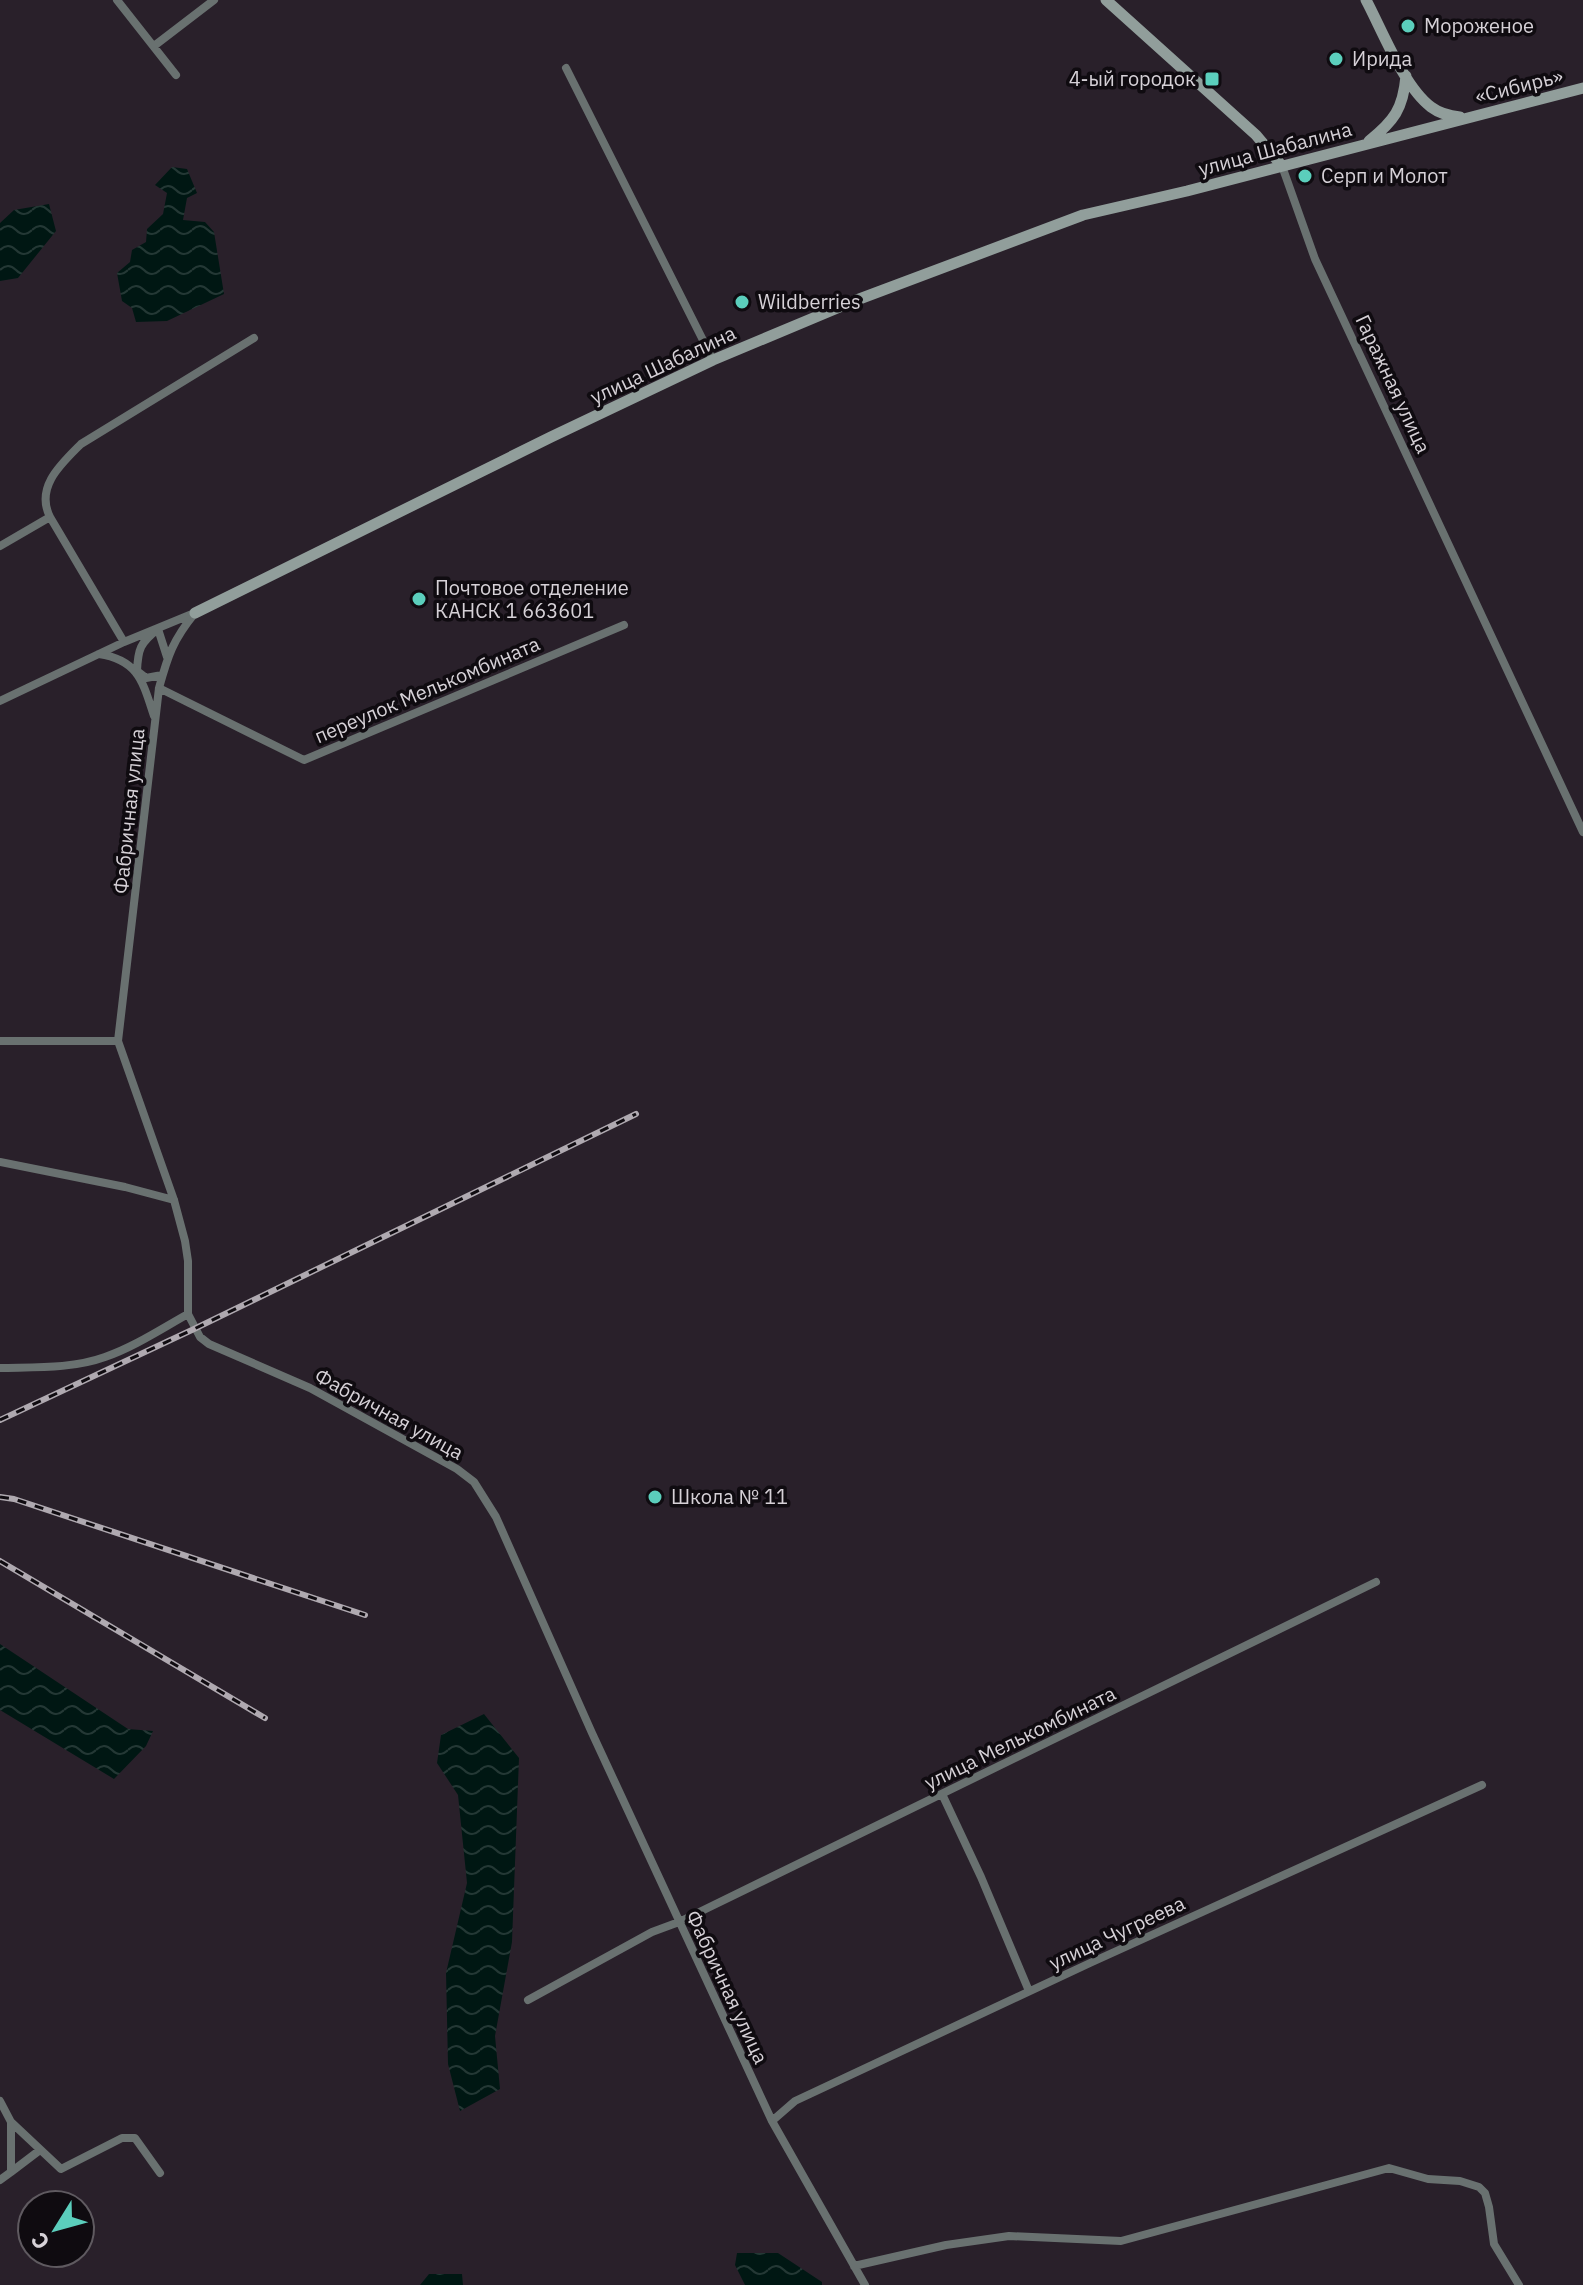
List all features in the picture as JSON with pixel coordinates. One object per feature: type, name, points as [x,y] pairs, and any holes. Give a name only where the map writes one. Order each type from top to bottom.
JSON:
[{"type":"street","points":[[117,0],[176,75]]},
{"type":"street","points":[[154,46],[214,0]]},
{"type":"street","name":"Гаражная улица","points":[[1106,0],[1256,135],[1282,166],[1315,259],[1583,832]]},
{"type":"street","points":[[1366,0],[1419,96],[1447,115],[1464,118]]},
{"type":"street","points":[[566,68],[713,360]]},
{"type":"street","points":[[1365,144],[1395,118],[1404,98],[1406,76]]},
{"type":"street","name":"«Сибирь»","points":[[1464,118],[1583,88]]},
{"type":"street","name":"улица Шабалина","points":[[0,701],[124,642],[195,613],[713,360],[854,301],[1083,215],[1464,118]]},
{"type":"street","points":[[124,642],[45,507],[47,486],[63,462],[81,444],[254,338]]},
{"type":"street","points":[[0,546],[50,517]]},
{"type":"street","name":"Фабричная улица","points":[[195,613],[178,635],[167,658],[159,688],[118,1041],[174,1200],[185,1241],[188,1314],[194,1329],[209,1344],[310,1388],[457,1469],[474,1482],[496,1517],[772,2121],[865,2285]]},
{"type":"street","name":"переулок Мелькомбината","points":[[159,688],[304,760],[624,625]]},
{"type":"street","points":[[155,721],[137,671],[137,657],[143,641],[158,629],[167,658]]},
{"type":"street","points":[[99,654],[116,656],[146,678],[162,675]]},
{"type":"street","points":[[0,1041],[118,1041]]},
{"type":"street","points":[[0,1162],[174,1200]]},
{"type":"street","points":[[0,1368],[41,1367],[105,1357],[188,1314]]},
{"type":"street","name":"улица Мелькомбината","points":[[528,2000],[652,1932],[679,1922],[1376,1582]]},
{"type":"street","name":"улица Чугреева","points":[[772,2121],[795,2101],[1482,1785]]},
{"type":"street","points":[[942,1794],[1029,1991]]},
{"type":"street","points":[[0,2101],[11,2122],[61,2169],[122,2138],[135,2138],[160,2173]]},
{"type":"street","points":[[11,2122],[11,2172]]},
{"type":"street","points":[[0,2180],[40,2150]]},
{"type":"street","points":[[854,2266],[946,2245],[1009,2236],[1121,2241],[1389,2168],[1428,2179],[1460,2181],[1479,2187],[1485,2193],[1489,2207],[1494,2244],[1519,2285]]},
{"type":"water","points":[[172,167],[187,169],[197,193],[187,198],[183,220],[205,222],[214,232],[224,294],[167,321],[136,322],[132,308],[122,301],[117,273],[130,262],[132,250],[146,242],[147,229],[163,214],[167,193],[155,185]]},
{"type":"water","points":[[49,204],[56,231],[18,278],[0,281],[0,223],[14,210]]},
{"type":"water","points":[[0,1644],[128,1729],[153,1731],[146,1746],[114,1779],[0,1710]]},
{"type":"water","points":[[484,1714],[519,1758],[512,1942],[495,2036],[500,2089],[460,2111],[448,2064],[446,1973],[467,1883],[458,1795],[437,1763],[441,1735]]},
{"type":"water","points":[[737,2253],[778,2253],[822,2282],[822,2285],[745,2285],[735,2265]]},
{"type":"water","points":[[429,2274],[462,2274],[463,2285],[420,2285]]},
{"type":"railway","points":[[0,1420],[636,1114]]},
{"type":"railway","points":[[0,1497],[14,1499],[365,1615]]},
{"type":"railway","points":[[0,1561],[265,1718]]},
{"type":"place","name":"Мороженое","points":[[1408,26]]},
{"type":"place","name":"Ирида","points":[[1336,59]]},
{"type":"place","name":"4-ый городок","points":[[1212,79]]},
{"type":"place","name":"Серп и Молот","points":[[1305,176]]},
{"type":"place","name":"Wildberries","points":[[742,302]]},
{"type":"place","name":"Почтовое отделение КАНСК 1 663601","points":[[419,599]]},
{"type":"place","name":"Школа № 11","points":[[655,1497]]}]
